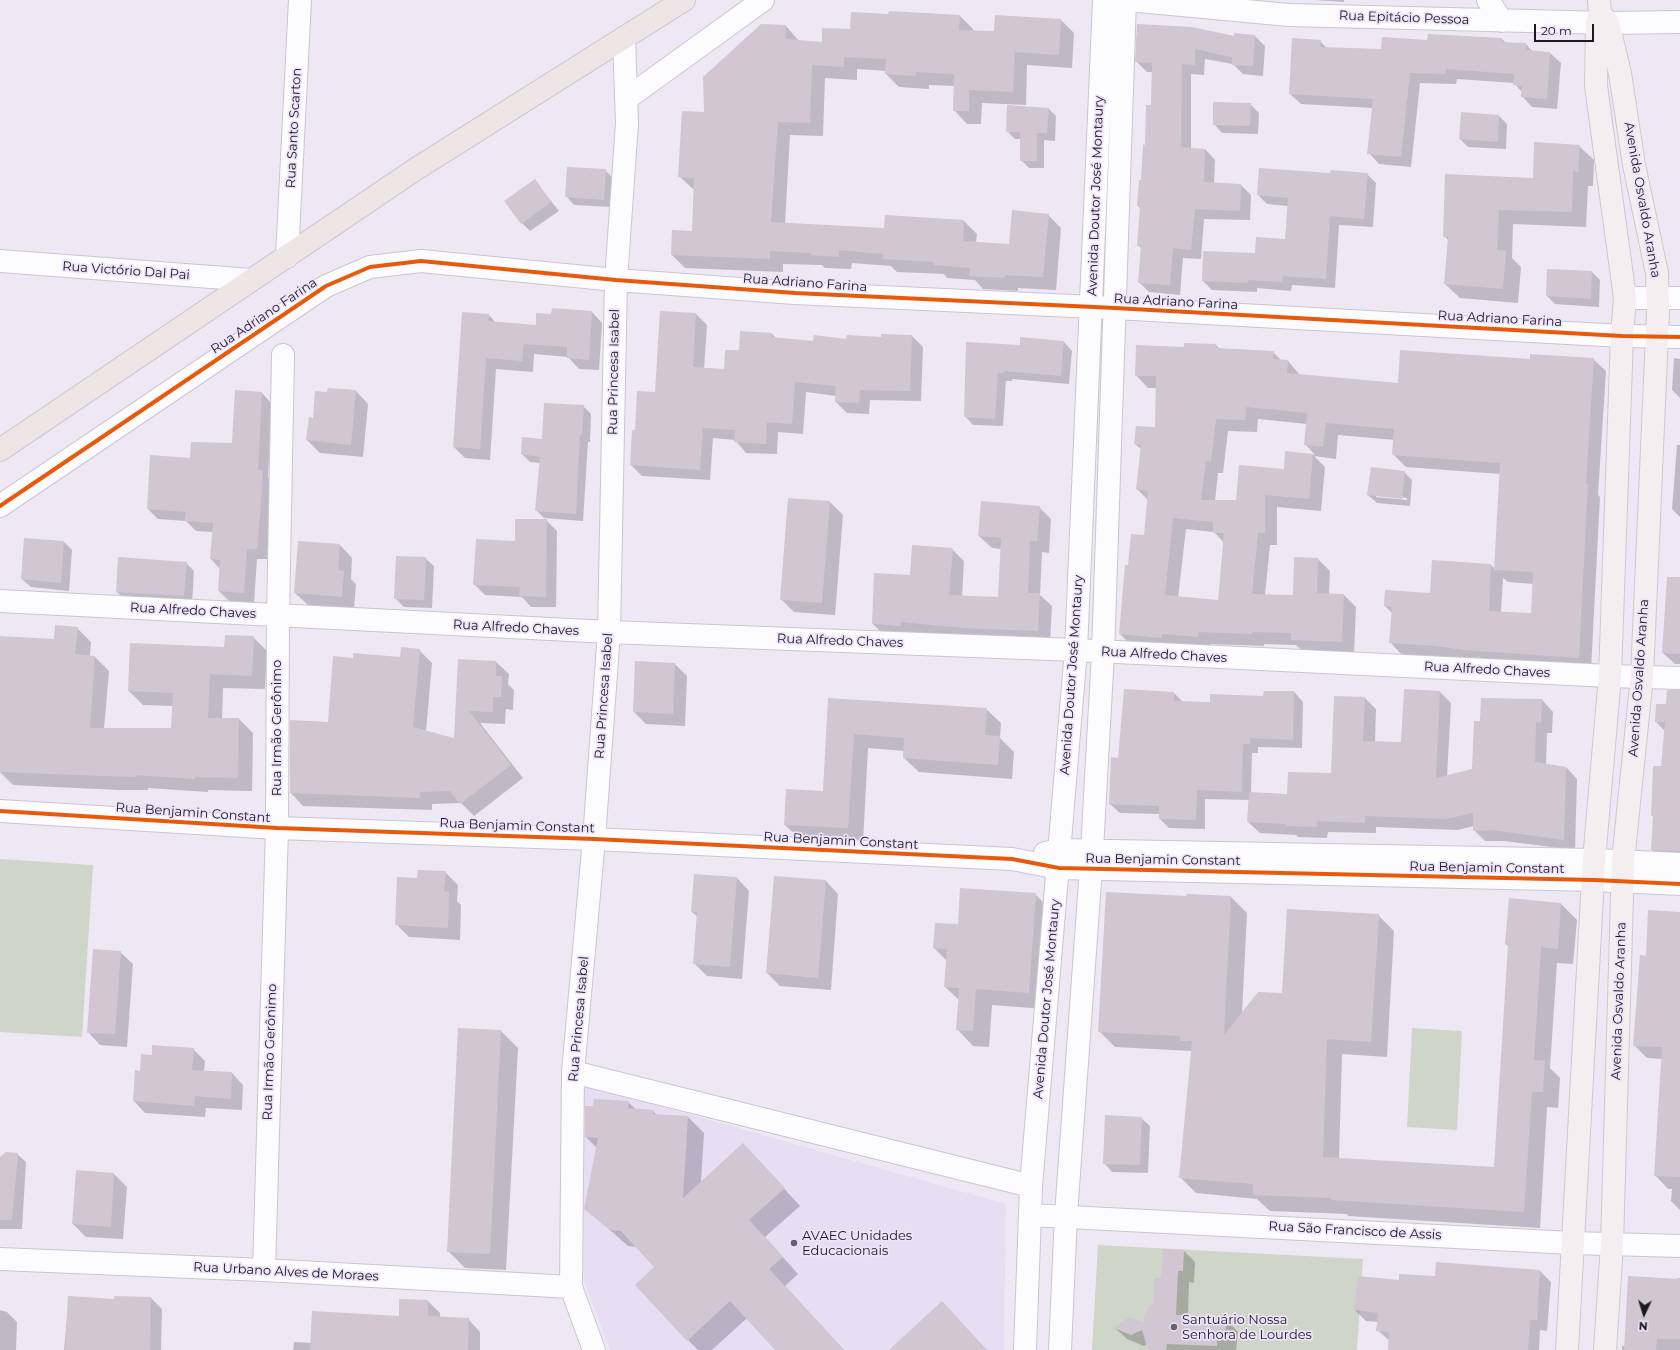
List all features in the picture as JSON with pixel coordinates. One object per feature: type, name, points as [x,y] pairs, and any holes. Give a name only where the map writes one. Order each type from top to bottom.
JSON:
[{"type":"highway","points":[[0,450],[416,169],[684,0]]},
{"type":"main road","name":"Avenida Osvaldo Aranha","points":[[1567,1350],[1594,870],[1610,676],[1640,336],[1657,297],[1656,273],[1634,166],[1620,73],[1601,15]]},
{"type":"main road","name":"Avenida Osvaldo Aranha","points":[[1601,15],[1596,86],[1625,298],[1640,336],[1642,676],[1623,871],[1612,1244],[1605,1350]]},
{"type":"street","name":"Rua Santo Scarton","points":[[287,256],[300,0]]},
{"type":"street","points":[[626,99],[763,0]]},
{"type":"street","name":"Avenida Doutor José Montaury","points":[[1025,1350],[1031,1186],[1076,650],[1092,308],[1104,0]]},
{"type":"street","name":"Avenida Doutor José Montaury","points":[[1060,1350],[1066,1216],[1091,859],[1103,653],[1125,0]]},
{"type":"street","name":"Rua Epitácio Pessoa","points":[[1128,0],[1289,14],[1502,21],[1601,15],[1680,22]]},
{"type":"street","points":[[1488,0],[1502,21]]},
{"type":"street","name":"Rua Princesa Isabel","points":[[594,1350],[571,1287],[573,1072],[594,839],[608,632],[616,280],[627,123],[624,38]]},
{"type":"street","name":"Rua Adriano Farina","points":[[0,506],[326,286],[370,267],[421,261],[616,280],[795,293],[1115,308],[1680,338]]},
{"type":"street","name":"Rua Victório Dal Pai","points":[[0,262],[252,280]]},
{"type":"street","points":[[1625,298],[1680,298]]},
{"type":"street","name":"Rua Irmão Gerônimo","points":[[264,1270],[277,828],[278,616],[283,355]]},
{"type":"street","name":"Rua Alfredo Chaves","points":[[0,600],[278,616],[608,632],[1076,650],[1103,653],[1680,678]]},
{"type":"street","name":"Rua Benjamin Constant","points":[[0,811],[277,828],[594,839],[1012,859],[1091,859],[1623,871],[1680,864]]},
{"type":"street","name":"Rua Benjamin Constant","points":[[1623,871],[1680,884]]},
{"type":"street","points":[[573,1072],[1031,1186]]},
{"type":"street","name":"Rua São Francisco de Assis","points":[[1030,1215],[1612,1244],[1680,1246]]},
{"type":"street","name":"Rua Urbano Alves de Moraes","points":[[0,1259],[264,1270],[571,1287]]},
{"type":"shaded area","points":[[0,859],[93,865],[82,1037],[0,1032]]},
{"type":"shaded area","points":[[1412,1028],[1462,1031],[1457,1130],[1407,1127]]},
{"type":"shaded area","name":"AVAEC Unidades Educacionais","points":[[583,1084],[1006,1204],[1004,1350],[610,1350],[584,1281]]},
{"type":"shaded area","points":[[1098,1245],[1363,1259],[1357,1350],[1092,1350]]},
{"type":"building","points":[[889,11],[960,15],[959,30],[994,31],[995,15],[1061,19],[1059,55],[1015,52],[1013,92],[969,90],[969,111],[953,111],[954,74],[916,72],[916,76],[885,74],[886,59],[844,57],[844,67],[812,65],[810,123],[778,122],[771,222],[884,228],[885,215],[964,220],[963,241],[1009,244],[1012,210],[1049,214],[1043,277],[1005,275],[1005,278],[969,276],[970,268],[933,265],[933,262],[883,259],[883,254],[839,250],[839,257],[811,255],[811,253],[770,251],[770,259],[671,255],[672,230],[692,231],[694,178],[678,177],[682,111],[704,112],[703,77],[761,24],[786,25],[786,39],[822,42],[822,28],[850,29],[851,12],[888,14]]},
{"type":"building","points":[[1137,24],[1192,27],[1234,36],[1234,33],[1255,35],[1253,66],[1232,65],[1232,57],[1195,49],[1195,65],[1182,64],[1181,147],[1205,149],[1204,182],[1241,184],[1240,211],[1195,209],[1191,250],[1173,248],[1170,285],[1138,283],[1141,246],[1137,246],[1140,207],[1137,206],[1139,180],[1141,180],[1143,144],[1145,145],[1146,105],[1151,105],[1152,63],[1135,62]]},
{"type":"building","points":[[1428,34],[1502,38],[1502,42],[1526,43],[1526,50],[1550,52],[1547,99],[1521,97],[1522,86],[1513,85],[1514,74],[1446,69],[1446,74],[1410,73],[1401,157],[1367,154],[1373,99],[1289,94],[1292,38],[1321,40],[1320,47],[1381,49],[1382,37],[1427,40]]},
{"type":"building","points":[[1213,102],[1251,103],[1250,126],[1213,125]]},
{"type":"building","points":[[1007,105],[1049,108],[1047,133],[1037,133],[1037,161],[1020,161],[1020,132],[1006,132]]},
{"type":"building","points":[[1461,112],[1499,115],[1498,142],[1459,139]]},
{"type":"building","points":[[1534,142],[1580,145],[1578,172],[1573,171],[1572,212],[1499,210],[1497,250],[1506,251],[1503,289],[1444,284],[1448,237],[1443,237],[1445,174],[1533,178]]},
{"type":"building","points":[[567,167],[606,169],[604,200],[565,197]]},
{"type":"building","points":[[1259,168],[1330,173],[1331,170],[1368,173],[1364,219],[1330,216],[1326,279],[1283,276],[1282,282],[1248,280],[1248,283],[1202,281],[1203,251],[1255,253],[1256,237],[1285,239],[1288,198],[1257,195]]},
{"type":"building","points":[[535,179],[551,202],[521,224],[504,201]]},
{"type":"building","points":[[1547,269],[1592,271],[1591,299],[1546,296]]},
{"type":"building","points":[[552,308],[592,311],[589,360],[567,358],[567,347],[524,344],[522,361],[486,358],[480,449],[453,447],[462,312],[489,314],[488,321],[536,325],[536,313],[551,314]]},
{"type":"building","points":[[660,311],[696,313],[693,367],[724,369],[725,350],[739,350],[740,331],[772,333],[772,337],[813,341],[814,335],[846,339],[847,335],[881,337],[881,334],[912,335],[910,391],[860,390],[859,403],[835,402],[836,386],[795,382],[792,424],[767,422],[766,444],[734,442],[735,430],[703,428],[700,470],[630,465],[632,430],[635,430],[637,391],[655,392]]},
{"type":"building","points":[[1020,337],[1064,341],[1061,376],[1004,371],[1004,373],[998,373],[995,419],[964,417],[966,342],[1020,345]]},
{"type":"building","points":[[1184,343],[1216,344],[1216,348],[1274,351],[1273,359],[1288,360],[1287,373],[1398,383],[1400,350],[1530,359],[1530,354],[1594,358],[1586,484],[1588,484],[1579,658],[1389,643],[1392,607],[1384,606],[1385,590],[1430,593],[1432,560],[1491,564],[1489,611],[1531,613],[1533,572],[1494,570],[1500,463],[1392,455],[1394,429],[1326,423],[1323,447],[1304,445],[1307,413],[1246,407],[1245,420],[1216,419],[1211,462],[1206,461],[1201,500],[1236,500],[1239,465],[1284,469],[1285,451],[1313,454],[1309,499],[1265,495],[1265,533],[1258,533],[1252,594],[1293,595],[1294,557],[1318,558],[1317,593],[1344,594],[1342,642],[1291,640],[1291,633],[1252,632],[1252,634],[1199,632],[1198,637],[1162,634],[1161,638],[1119,634],[1125,565],[1128,565],[1131,534],[1144,535],[1148,491],[1136,489],[1141,445],[1134,444],[1136,426],[1155,427],[1156,376],[1135,376],[1136,345],[1184,347]],"holes":[[[1173,518],[1213,522],[1213,533],[1224,533],[1218,600],[1165,595]]]},
{"type":"building","points":[[328,388],[356,390],[351,445],[306,440],[309,417],[313,418],[315,391],[327,392]]},
{"type":"building","points":[[235,390],[262,392],[258,470],[263,471],[257,549],[247,549],[244,593],[218,591],[220,560],[210,559],[213,523],[185,521],[186,512],[147,509],[150,455],[190,458],[191,442],[232,443]]},
{"type":"building","points":[[544,403],[584,405],[582,435],[580,435],[576,514],[535,511],[540,457],[521,454],[522,437],[542,439]]},
{"type":"building","points":[[1371,467],[1405,471],[1402,499],[1367,495]]},
{"type":"building","points":[[788,498],[830,501],[822,603],[780,600]]},
{"type":"building","points":[[981,501],[1040,506],[1037,541],[1030,541],[1028,593],[1040,593],[1038,631],[964,628],[901,622],[901,626],[872,624],[874,573],[910,575],[912,545],[953,548],[949,595],[998,597],[1001,538],[978,536]]},
{"type":"building","points":[[515,519],[547,519],[546,597],[519,596],[520,587],[473,585],[476,539],[515,541]]},
{"type":"building","points":[[24,538],[64,541],[61,583],[21,579]]},
{"type":"building","points":[[298,541],[340,544],[338,570],[344,571],[342,597],[294,593]]},
{"type":"building","points":[[396,556],[426,557],[424,600],[394,599]]},
{"type":"building","points":[[118,557],[187,562],[184,596],[116,592]]},
{"type":"building","points":[[1667,577],[1680,577],[1680,654],[1662,653]]},
{"type":"building","points":[[55,625],[78,627],[75,654],[95,656],[90,728],[171,728],[173,693],[128,691],[130,643],[224,647],[225,635],[254,636],[252,676],[210,674],[208,718],[239,718],[238,778],[195,777],[195,779],[135,775],[135,777],[0,772],[0,636],[54,639]]},
{"type":"building","points":[[401,647],[420,649],[413,727],[454,738],[458,659],[496,661],[496,676],[502,676],[501,697],[493,697],[493,712],[469,711],[511,765],[460,804],[450,791],[420,792],[420,798],[290,793],[290,720],[328,722],[333,656],[353,658],[353,653],[400,657]]},
{"type":"building","points":[[635,661],[675,663],[673,714],[633,712]]},
{"type":"building","points":[[1124,689],[1174,692],[1174,701],[1210,702],[1210,694],[1263,696],[1264,691],[1294,691],[1293,740],[1250,738],[1250,744],[1243,744],[1242,792],[1197,790],[1196,820],[1159,819],[1159,806],[1109,804],[1111,757],[1118,758]]},
{"type":"building","points":[[1404,689],[1440,691],[1436,778],[1472,769],[1474,721],[1480,721],[1481,698],[1542,699],[1541,723],[1536,722],[1535,762],[1566,767],[1564,840],[1492,830],[1473,831],[1473,813],[1446,819],[1365,816],[1365,823],[1317,821],[1317,827],[1286,826],[1286,824],[1247,822],[1249,792],[1287,794],[1288,772],[1331,773],[1334,696],[1365,697],[1363,741],[1401,742]]},
{"type":"building","points":[[1667,690],[1680,690],[1680,851],[1651,850],[1653,766],[1661,766],[1665,722],[1655,722],[1656,704],[1666,704]]},
{"type":"building","points":[[828,698],[987,708],[985,735],[1000,736],[998,765],[903,758],[904,738],[854,734],[848,828],[784,825],[786,789],[823,791]]},
{"type":"building","points":[[418,870],[446,871],[444,891],[449,892],[448,928],[395,925],[397,877],[417,878]]},
{"type":"building","points":[[694,874],[737,877],[730,967],[693,964],[697,912],[691,912]]},
{"type":"building","points":[[774,876],[826,880],[818,978],[766,973]]},
{"type":"building","points":[[960,888],[1036,893],[1029,993],[976,989],[973,1031],[956,1030],[959,988],[944,987],[947,949],[933,948],[935,923],[958,924]]},
{"type":"building","points":[[1106,892],[1186,896],[1187,894],[1231,896],[1224,1035],[1258,992],[1282,993],[1287,909],[1379,914],[1371,1042],[1327,1039],[1323,1157],[1494,1167],[1508,945],[1505,944],[1509,898],[1561,903],[1558,949],[1541,947],[1534,1060],[1545,1061],[1543,1092],[1532,1092],[1524,1212],[1331,1200],[1331,1198],[1253,1195],[1253,1184],[1179,1178],[1192,1041],[1180,1041],[1180,1036],[1098,1032]]},
{"type":"building","points":[[1648,910],[1680,912],[1680,1177],[1654,1176],[1662,1047],[1633,1046],[1640,955],[1646,956]]},
{"type":"building","points":[[93,949],[121,951],[115,1034],[87,1033]]},
{"type":"building","points":[[458,1028],[501,1030],[490,1254],[447,1252]]},
{"type":"building","points":[[152,1045],[194,1048],[192,1070],[232,1072],[231,1099],[195,1096],[194,1106],[133,1101],[135,1070],[140,1071],[141,1054],[152,1055]]},
{"type":"building","points":[[594,1099],[629,1101],[628,1108],[654,1110],[653,1114],[688,1116],[683,1198],[743,1143],[785,1188],[749,1220],[783,1257],[769,1269],[844,1350],[775,1350],[730,1301],[687,1341],[635,1285],[654,1267],[621,1231],[610,1230],[584,1209],[598,1138],[585,1137],[585,1106],[593,1106]]},
{"type":"building","points":[[1105,1115],[1142,1117],[1140,1165],[1103,1164]]},
{"type":"building","points":[[6,1152],[18,1153],[12,1220],[0,1220],[0,1157]]},
{"type":"building","points":[[76,1170],[114,1173],[111,1227],[72,1224]]},
{"type":"building","name":"Santuário Nossa Senhora de Lourdes","points":[[1163,1249],[1184,1250],[1183,1271],[1178,1271],[1176,1315],[1221,1315],[1221,1319],[1227,1319],[1224,1339],[1217,1338],[1217,1346],[1167,1344],[1166,1350],[1148,1350],[1142,1330],[1131,1335],[1114,1328],[1129,1317],[1143,1322],[1149,1305],[1153,1305],[1154,1278],[1161,1278]]},
{"type":"building","points":[[1436,1262],[1540,1270],[1537,1320],[1530,1320],[1528,1350],[1388,1350],[1389,1332],[1376,1331],[1378,1313],[1354,1310],[1358,1276],[1399,1280],[1399,1274],[1435,1276]]},
{"type":"building","points":[[1628,1276],[1680,1279],[1680,1339],[1657,1339],[1656,1350],[1624,1350]]},
{"type":"building","points":[[68,1296],[114,1299],[114,1296],[151,1297],[150,1350],[65,1350]]},
{"type":"building","points":[[399,1299],[428,1300],[428,1316],[469,1318],[468,1350],[310,1350],[312,1311],[399,1316]]},
{"type":"building","points":[[942,1301],[987,1350],[889,1350]]},
{"type":"cycle path","points":[[0,506],[326,286],[370,267],[421,261],[616,280],[795,293],[1115,308],[1622,336],[1680,337]]},
{"type":"cycle path","points":[[0,811],[277,828],[594,839],[1012,859],[1059,868],[1594,880],[1680,884]]},
{"type":"place","name":"AVAEC Unidades Educacionais","points":[[794,1243]]},
{"type":"place","name":"Santuário Nossa Senhora de Lourdes","points":[[1174,1327]]}]
